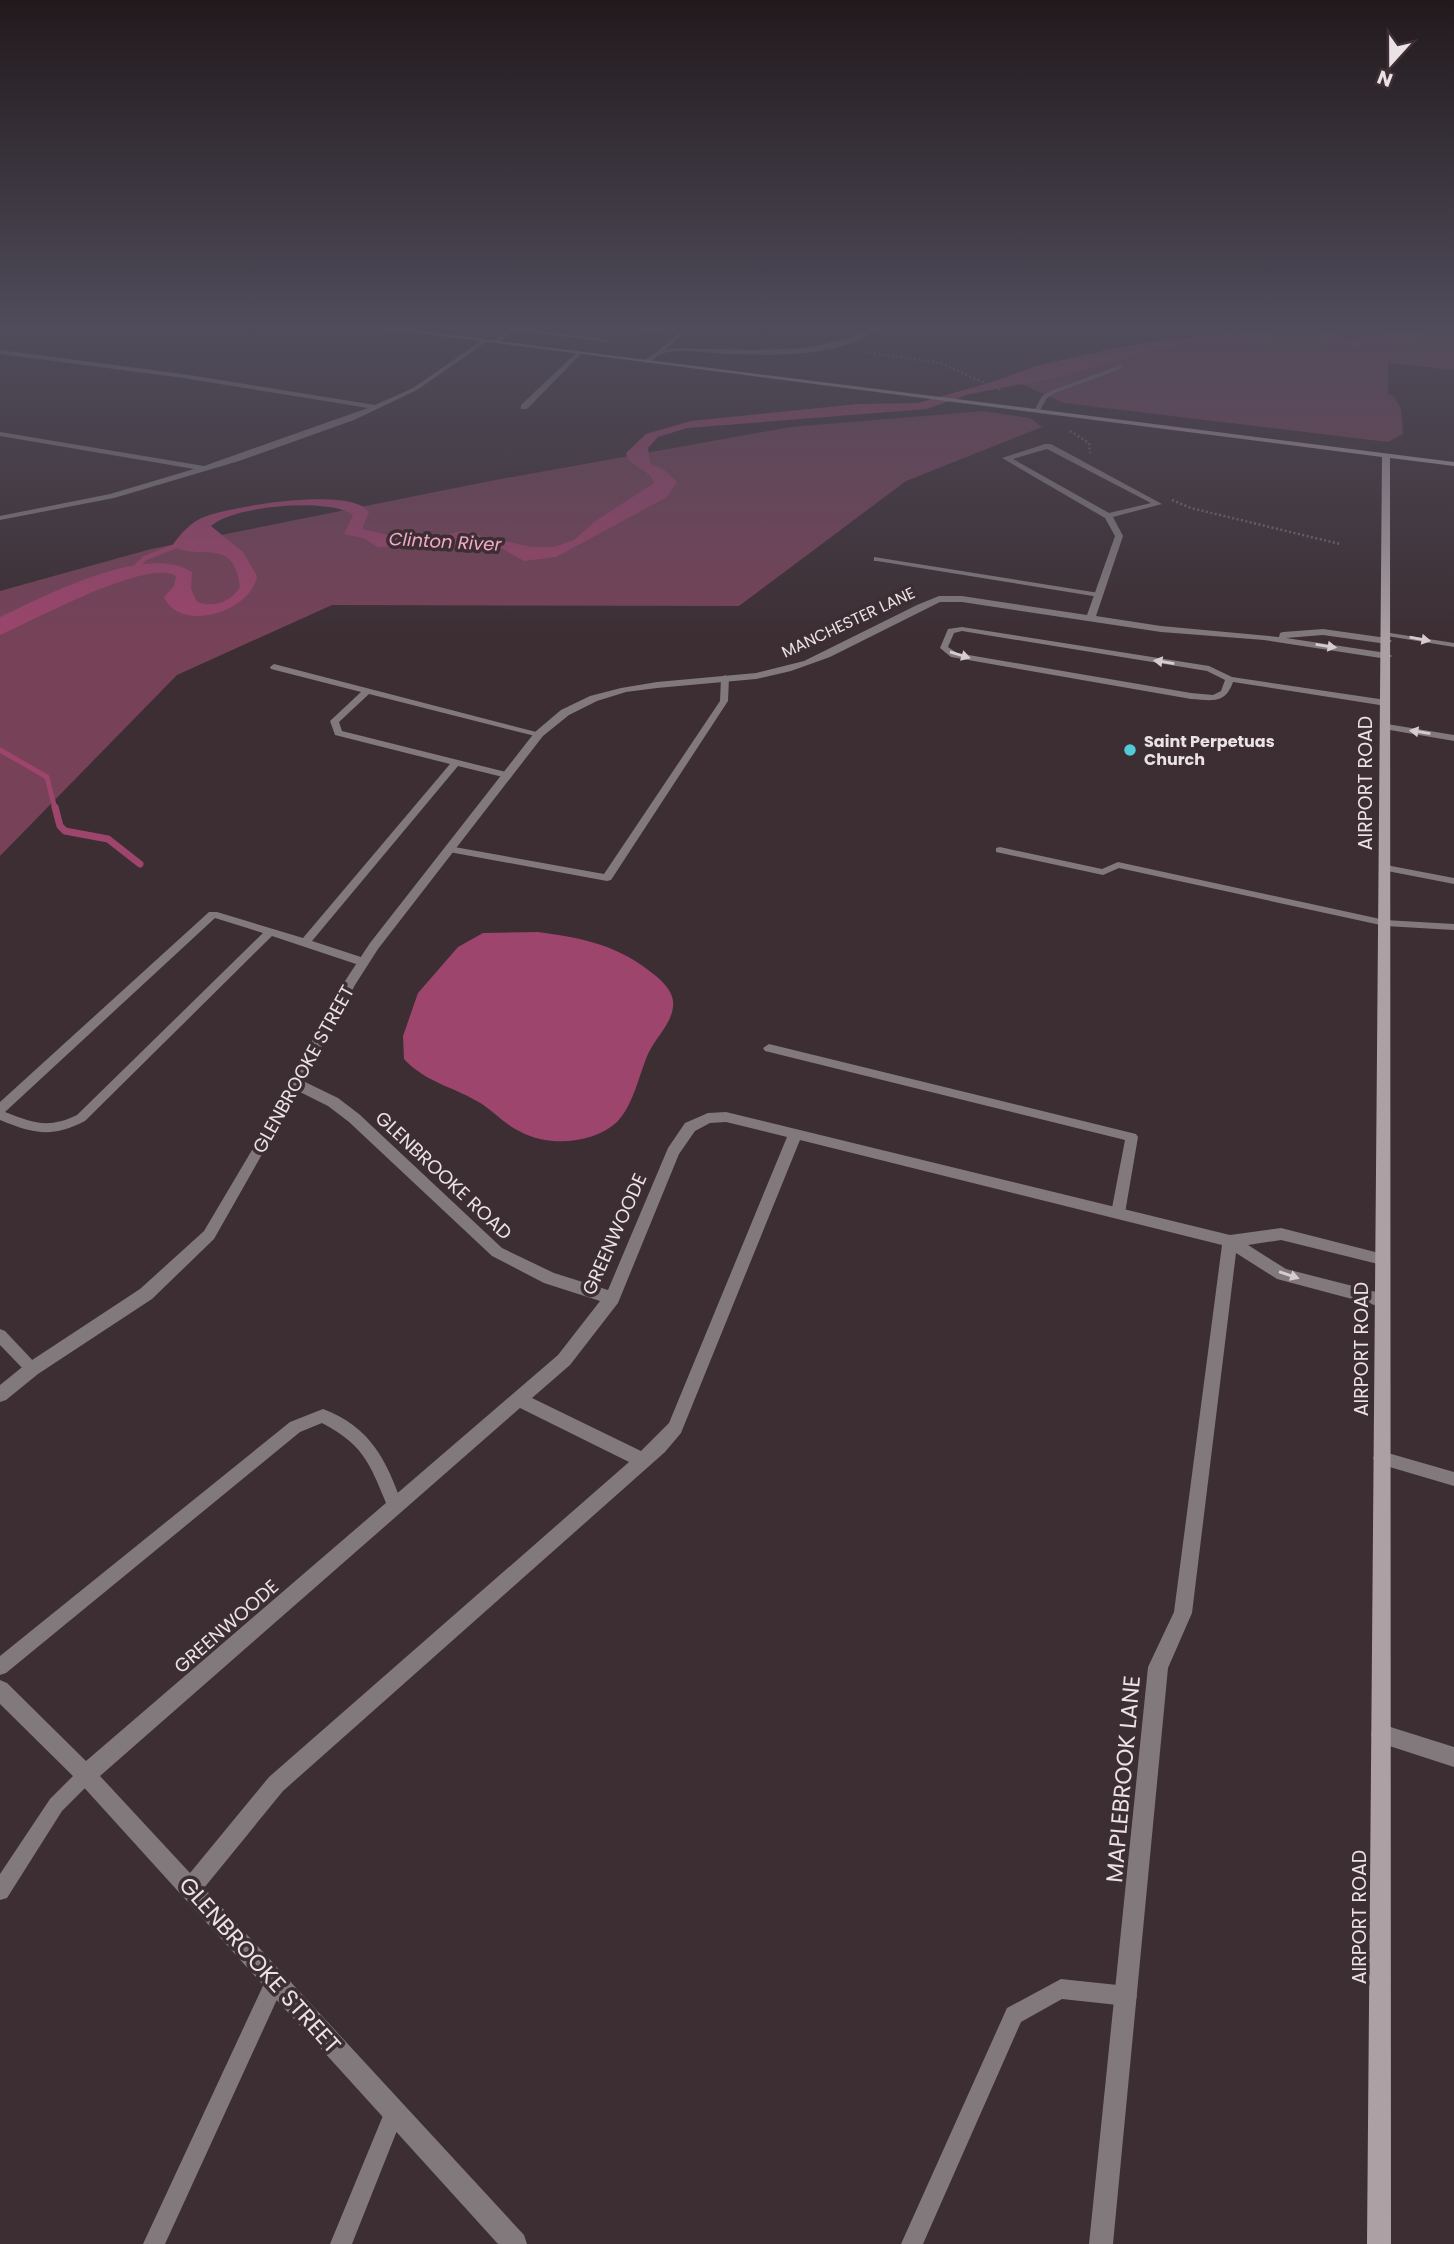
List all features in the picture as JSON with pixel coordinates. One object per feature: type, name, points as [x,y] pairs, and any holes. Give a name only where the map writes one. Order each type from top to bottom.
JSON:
[{"type":"street","points":[[0,518],[111,496],[205,468],[305,433]]},
{"type":"street","points":[[1209,433],[1454,464]]},
{"type":"street","points":[[0,435],[205,468]]},
{"type":"street","points":[[1091,618],[1119,536],[1108,516],[1006,458],[1048,446],[1158,505]]},
{"type":"street","name":"AIRPORT ROAD","points":[[1379,2244],[1386,455]]},
{"type":"street","points":[[1108,516],[1158,505]]},
{"type":"street","name":"MANCHESTER LANE","points":[[573,707],[637,687],[787,670],[939,599],[962,599],[1172,630],[1387,644]]},
{"type":"street","name":"MANCHESTER LANE","points":[[1264,637],[1322,632],[1387,644]]},
{"type":"street","name":"GLENBROOKE STREET","points":[[0,1395],[32,1369],[146,1294],[209,1235],[363,962],[538,734],[573,707]]},
{"type":"street","name":"GLENBROOKE ROAD","points":[[295,1083],[333,1102],[354,1118],[497,1252],[549,1278],[612,1298]]},
{"type":"street","name":"GREENWOODE","points":[[86,1775],[564,1360],[612,1298],[673,1152],[690,1127],[708,1118],[726,1117],[796,1133],[1230,1241],[1282,1274],[1382,1300]]},
{"type":"street","points":[[190,1889],[276,1784],[643,1460],[675,1428],[796,1133]]},
{"type":"street","name":"GREENWOODE","points":[[1230,1241],[1281,1234],[1382,1259]]},
{"type":"street","name":"MAPLEBROOK LANE","points":[[1101,2244],[1158,1667],[1184,1613],[1230,1241]]},
{"type":"street","points":[[518,1399],[643,1460]]},
{"type":"street","name":"GLENBROOKE STREET","points":[[0,1690],[86,1775],[515,2244]]},
{"type":"street","points":[[1381,1734],[1454,1758]]},
{"type":"lane","points":[[877,559],[1099,595]]},
{"type":"lane","points":[[1230,679],[1225,692],[1214,698],[1191,696],[954,655],[944,648],[951,631],[962,629],[1209,669],[1230,679],[1386,703]]},
{"type":"lane","points":[[1387,644],[1454,645]]},
{"type":"lane","points":[[274,667],[538,734]]},
{"type":"lane","points":[[449,849],[607,878],[724,701],[725,678]]},
{"type":"lane","points":[[367,691],[334,721],[338,733],[507,775]]},
{"type":"lane","points":[[1387,727],[1454,738]]},
{"type":"lane","points":[[305,942],[456,762]]},
{"type":"lane","points":[[1000,850],[1103,872],[1118,865],[1385,923],[1454,927]]},
{"type":"lane","points":[[1386,868],[1454,881]]},
{"type":"lane","points":[[0,1109],[213,914],[363,962]]},
{"type":"lane","points":[[0,1115],[37,1130],[63,1128],[81,1118],[271,931]]},
{"type":"lane","points":[[769,1048],[1132,1138],[1118,1213]]},
{"type":"lane","points":[[0,1335],[32,1369]]},
{"type":"lane","points":[[0,1667],[295,1427],[323,1416],[350,1429],[379,1461],[395,1507]]},
{"type":"lane","points":[[1381,1458],[1454,1479]]},
{"type":"lane","points":[[0,1891],[56,1805],[86,1775]]},
{"type":"lane","points":[[154,2244],[275,1982]]},
{"type":"lane","points":[[912,2244],[1014,2015],[1061,1989],[1127,1996]]},
{"type":"lane","points":[[341,2244],[394,2113]]},
{"type":"path","points":[[1158,505],[1174,499],[1191,508],[1340,544]]},
{"type":"shaded area","points":[[759,433],[1028,433],[906,481],[739,606],[332,605],[177,675],[0,856],[0,591],[151,549],[495,480]]},
{"type":"shaded area","points":[[1311,433],[1403,433],[1388,442]]},
{"type":"water","points":[[672,433],[658,437],[648,448],[650,463],[667,472],[677,482],[667,497],[556,557],[524,561],[501,548],[484,545],[378,547],[363,538],[344,534],[353,515],[341,509],[303,505],[259,509],[222,519],[211,526],[243,552],[257,576],[252,589],[242,600],[229,608],[198,616],[184,614],[172,608],[164,597],[174,586],[176,576],[161,573],[116,583],[90,593],[0,635],[0,617],[96,575],[149,563],[173,564],[192,572],[191,589],[197,602],[216,604],[227,600],[240,587],[237,571],[231,561],[223,555],[172,546],[182,533],[204,517],[264,504],[316,499],[340,500],[358,504],[369,512],[362,529],[415,541],[462,531],[531,547],[554,547],[574,540],[594,522],[654,483],[651,476],[628,460],[626,453],[646,434]]},
{"type":"water","points":[[538,932],[571,937],[615,950],[656,976],[666,986],[672,998],[672,1014],[648,1054],[623,1115],[607,1129],[583,1139],[557,1141],[532,1137],[505,1122],[472,1098],[422,1074],[404,1059],[403,1036],[418,993],[458,947],[483,933]]},
{"type":"waterway","name":"Clinton River","points":[[132,571],[145,558],[181,544]]},
{"type":"waterway","points":[[0,750],[47,777],[55,809]]},
{"type":"waterway","points":[[55,807],[60,826],[65,831],[108,839],[140,864]]},
{"type":"place","name":"Saint Perpetuas Church","points":[[1130,750]]}]
